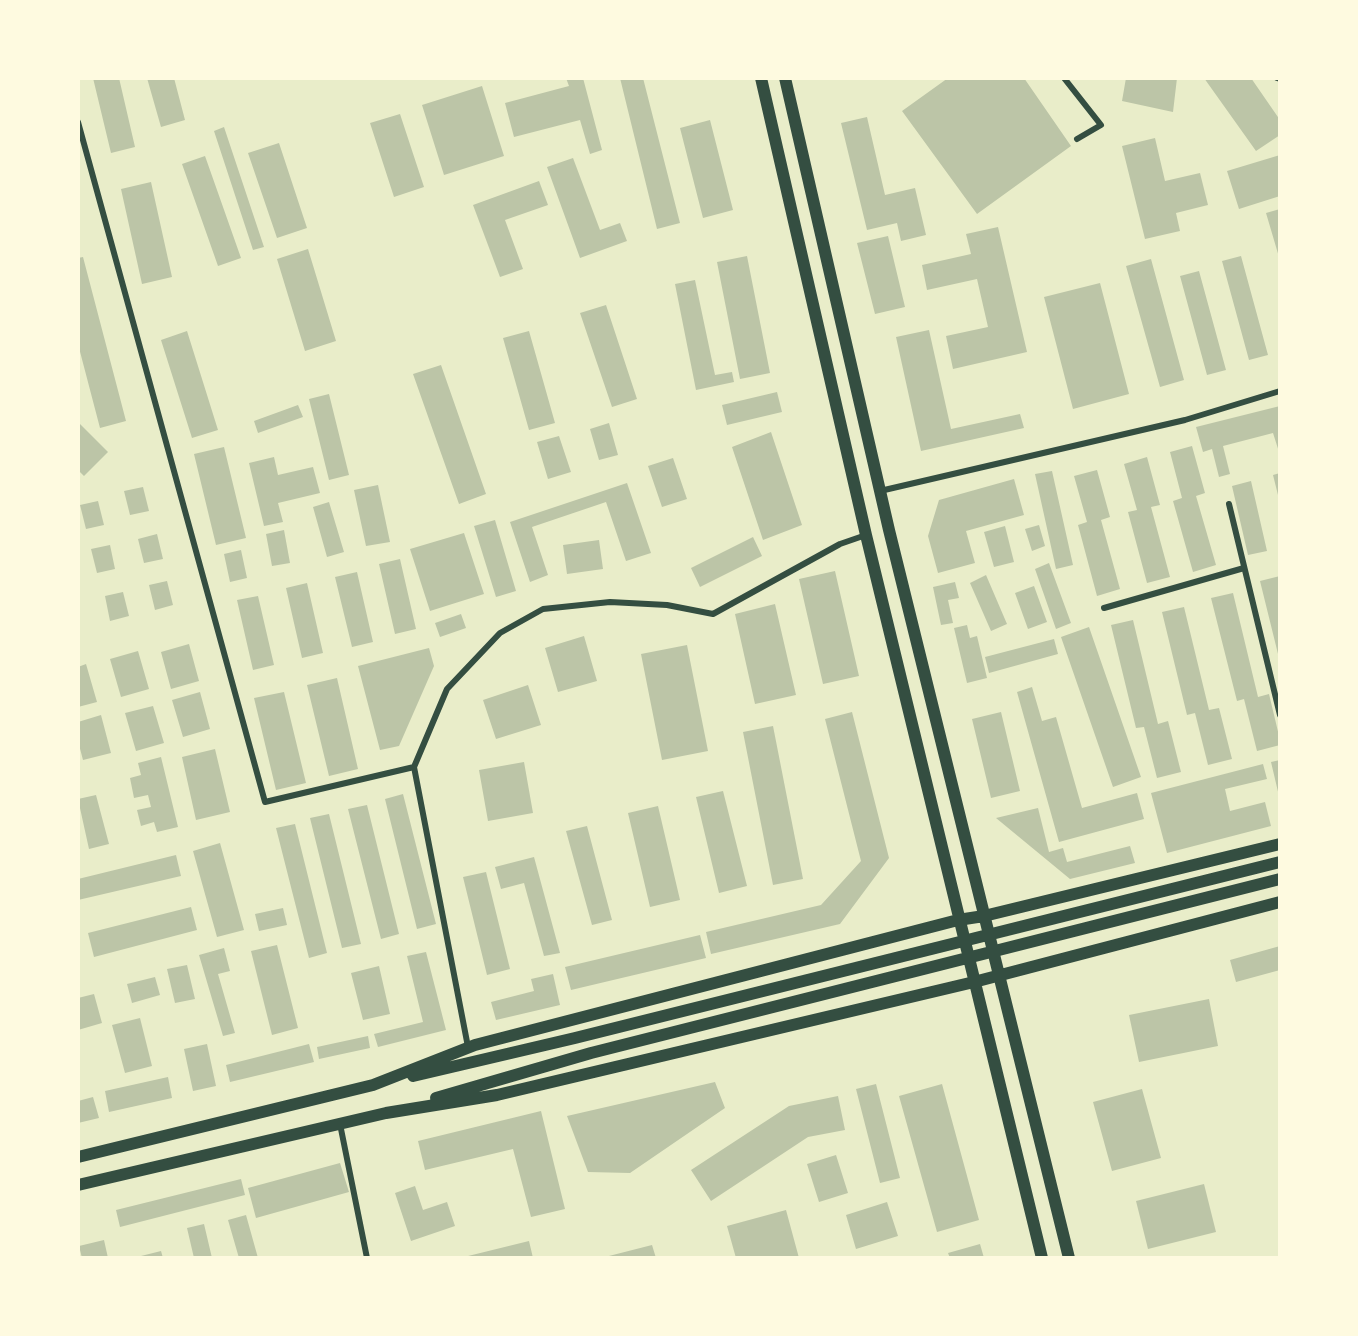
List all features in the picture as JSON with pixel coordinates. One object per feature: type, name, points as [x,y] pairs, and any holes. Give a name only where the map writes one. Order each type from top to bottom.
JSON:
[{"type":"main road","points":[[761,78],[866,535],[1042,1258]]},
{"type":"main road","points":[[784,78],[880,491],[1069,1258]]},
{"type":"main road","points":[[373,1085],[468,1047],[958,920],[984,916],[1280,844]]},
{"type":"main road","points":[[78,1157],[575,1038],[1280,862]]},
{"type":"main road","points":[[386,1113],[591,1053],[1280,879]]},
{"type":"main road","points":[[78,1185],[386,1113],[497,1095],[974,982],[1280,902]]},
{"type":"street","points":[[1064,78],[1101,125],[1077,139]]},
{"type":"street","points":[[78,122],[265,802],[414,767]]},
{"type":"street","points":[[880,491],[1185,420],[1280,391]]},
{"type":"street","points":[[1229,504],[1279,710]]},
{"type":"street","points":[[468,1047],[414,767],[447,689],[500,633],[543,609],[610,602],[667,605],[713,614],[840,544],[866,535]]},
{"type":"street","points":[[1104,608],[1244,568]]},
{"type":"street","points":[[340,1123],[368,1258]]},
{"type":"building","points":[[93,78],[119,78],[135,147],[111,153]]},
{"type":"building","points":[[147,78],[174,78],[185,120],[161,127]]},
{"type":"building","points":[[566,78],[583,78],[602,150],[590,154],[580,120],[514,137],[505,103],[569,86]]},
{"type":"building","points":[[620,78],[643,78],[680,223],[657,229]]},
{"type":"building","points":[[948,78],[1024,78],[1071,146],[977,214],[902,111]]},
{"type":"building","points":[[1126,78],[1177,78],[1173,112],[1122,101]]},
{"type":"building","points":[[1204,78],[1251,78],[1280,120],[1280,135],[1256,151]]},
{"type":"building","points":[[482,86],[504,156],[444,175],[422,105]]},
{"type":"building","points":[[400,114],[424,187],[394,197],[370,123]]},
{"type":"building","points":[[867,117],[885,195],[915,188],[926,235],[901,241],[897,223],[867,230],[841,123]]},
{"type":"building","points":[[710,120],[733,210],[703,218],[680,128]]},
{"type":"building","points":[[224,127],[264,247],[253,250],[214,131]]},
{"type":"building","points":[[1155,138],[1165,181],[1200,173],[1208,205],[1176,213],[1180,231],[1145,239],[1122,146]]},
{"type":"building","points":[[279,143],[307,228],[277,238],[248,153]]},
{"type":"building","points":[[1280,155],[1280,196],[1239,209],[1227,171]]},
{"type":"building","points":[[205,156],[241,258],[218,266],[182,164]]},
{"type":"building","points":[[573,158],[600,230],[620,223],[627,241],[580,258],[547,167]]},
{"type":"building","points":[[539,181],[548,205],[505,220],[523,269],[500,277],[473,205]]},
{"type":"building","points":[[151,182],[172,277],[142,284],[121,189]]},
{"type":"building","points":[[1280,209],[1280,257],[1279,257],[1266,213]]},
{"type":"building","points":[[998,227],[1027,352],[953,369],[946,336],[988,327],[977,279],[927,290],[922,265],[971,254],[966,234]]},
{"type":"building","points":[[888,236],[905,307],[875,314],[857,243]]},
{"type":"building","points":[[308,249],[336,341],[305,351],[277,259]]},
{"type":"building","points":[[747,256],[770,373],[740,379],[717,262]]},
{"type":"building","points":[[1241,256],[1268,355],[1249,360],[1222,261]]},
{"type":"building","points":[[83,257],[126,421],[100,428],[78,344],[78,258]]},
{"type":"building","points":[[1151,259],[1184,380],[1160,387],[1126,266]]},
{"type":"building","points":[[1199,271],[1226,370],[1207,375],[1180,276]]},
{"type":"building","points":[[695,280],[715,375],[732,372],[734,382],[696,390],[675,284]]},
{"type":"building","points":[[1100,283],[1129,394],[1073,409],[1044,297]]},
{"type":"building","points":[[606,305],[637,399],[612,407],[580,313]]},
{"type":"building","points":[[929,330],[951,429],[1020,414],[1024,428],[921,451],[896,337]]},
{"type":"building","points":[[187,331],[218,430],[192,438],[161,340]]},
{"type":"building","points":[[529,331],[555,423],[529,430],[503,338]]},
{"type":"building","points":[[441,365],[486,494],[459,504],[413,374]]},
{"type":"building","points":[[777,392],[782,412],[727,425],[722,405]]},
{"type":"building","points":[[329,394],[349,475],[329,480],[309,399]]},
{"type":"building","points":[[298,405],[303,417],[258,433],[254,421]]},
{"type":"building","points":[[1280,406],[1280,455],[1273,433],[1223,446],[1230,474],[1219,477],[1212,449],[1203,452],[1196,427]]},
{"type":"building","points":[[78,422],[108,452],[84,476],[78,470]]},
{"type":"building","points":[[609,423],[618,455],[599,460],[590,429]]},
{"type":"building","points":[[771,432],[802,525],[763,540],[732,447]]},
{"type":"building","points":[[559,436],[571,472],[548,479],[537,442]]},
{"type":"building","points":[[1192,446],[1205,493],[1196,496],[1216,565],[1193,572],[1173,501],[1182,498],[1170,452]]},
{"type":"building","points":[[224,447],[246,538],[216,545],[194,454]]},
{"type":"building","points":[[274,457],[278,475],[313,467],[320,493],[278,503],[283,522],[264,526],[249,463]]},
{"type":"building","points":[[1147,457],[1160,505],[1151,507],[1170,577],[1147,583],[1128,512],[1137,510],[1124,464]]},
{"type":"building","points":[[673,458],[687,499],[662,507],[648,466]]},
{"type":"building","points":[[1097,470],[1110,517],[1101,520],[1120,589],[1097,596],[1078,525],[1087,522],[1074,476]]},
{"type":"building","points":[[1052,471],[1073,565],[1056,569],[1035,474]]},
{"type":"building","points":[[1280,473],[1280,498],[1279,499],[1273,475]]},
{"type":"building","points":[[1014,479],[1024,515],[966,531],[975,563],[938,573],[928,536],[939,500]]},
{"type":"building","points":[[1251,481],[1267,551],[1248,555],[1232,486]]},
{"type":"building","points":[[627,483],[651,553],[626,561],[606,502],[532,527],[548,575],[530,582],[510,522]]},
{"type":"building","points":[[378,485],[390,542],[366,546],[354,490]]},
{"type":"building","points":[[143,487],[149,511],[130,515],[124,491]]},
{"type":"building","points":[[98,501],[104,525],[86,529],[80,505]]},
{"type":"building","points":[[329,502],[344,552],[327,557],[313,507]]},
{"type":"building","points":[[495,520],[516,591],[496,597],[474,526]]},
{"type":"building","points":[[1039,525],[1045,546],[1032,551],[1025,529]]},
{"type":"building","points":[[1005,526],[1014,562],[994,567],[984,532]]},
{"type":"building","points":[[284,530],[290,563],[272,566],[266,534]]},
{"type":"building","points":[[464,533],[484,594],[430,611],[410,549]]},
{"type":"building","points":[[157,534],[163,559],[144,563],[138,539]]},
{"type":"building","points":[[753,537],[762,556],[700,587],[691,568]]},
{"type":"building","points":[[599,540],[603,569],[567,574],[563,545]]},
{"type":"building","points":[[110,545],[115,569],[97,573],[91,549]]},
{"type":"building","points":[[241,550],[247,578],[230,582],[224,554]]},
{"type":"building","points":[[400,559],[416,629],[395,634],[379,564]]},
{"type":"building","points":[[1049,563],[1071,623],[1056,629],[1035,569]]},
{"type":"building","points":[[835,571],[859,676],[823,684],[799,579]]},
{"type":"building","points":[[357,572],[373,642],[352,647],[335,577]]},
{"type":"building","points":[[986,575],[1007,624],[991,631],[970,583]]},
{"type":"building","points":[[1280,576],[1280,658],[1279,658],[1260,581]]},
{"type":"building","points":[[167,581],[173,605],[155,610],[149,585]]},
{"type":"building","points":[[955,582],[959,598],[948,600],[953,623],[941,625],[933,587]]},
{"type":"building","points":[[307,583],[323,653],[302,658],[286,588]]},
{"type":"building","points":[[1034,586],[1047,622],[1028,629],[1015,593]]},
{"type":"building","points":[[123,592],[129,616],[110,621],[105,596]]},
{"type":"building","points":[[1233,593],[1258,697],[1269,694],[1280,740],[1280,745],[1257,751],[1244,699],[1237,701],[1211,598]]},
{"type":"building","points":[[258,596],[274,665],[253,670],[237,600]]},
{"type":"building","points":[[775,604],[796,695],[755,704],[735,614]]},
{"type":"building","points":[[1184,607],[1209,710],[1219,708],[1232,759],[1208,765],[1195,713],[1187,715],[1162,612]]},
{"type":"building","points":[[461,614],[466,628],[440,637],[435,623]]},
{"type":"building","points":[[1133,620],[1158,724],[1168,721],[1181,772],[1157,778],[1144,727],[1136,728],[1111,625]]},
{"type":"building","points":[[967,625],[970,638],[977,636],[987,678],[967,683],[954,628]]},
{"type":"building","points":[[1089,627],[1141,777],[1113,787],[1061,637]]},
{"type":"building","points":[[584,636],[597,681],[558,692],[545,648]]},
{"type":"building","points":[[1054,639],[1058,654],[989,673],[985,657]]},
{"type":"building","points":[[189,644],[199,681],[171,689],[161,652]]},
{"type":"building","points":[[687,645],[708,751],[662,760],[641,654]]},
{"type":"building","points":[[429,648],[434,666],[399,746],[380,750],[358,666]]},
{"type":"building","points":[[138,651],[149,689],[121,697],[110,659]]},
{"type":"building","points":[[86,664],[97,702],[78,707],[78,667]]},
{"type":"building","points":[[337,678],[358,769],[329,776],[307,685]]},
{"type":"building","points":[[528,685],[541,725],[496,739],[483,700]]},
{"type":"building","points":[[1032,687],[1042,721],[1056,717],[1082,808],[1137,793],[1144,819],[1059,842],[1017,692]]},
{"type":"building","points":[[200,692],[210,729],[183,737],[172,700]]},
{"type":"building","points":[[284,692],[306,783],[276,790],[254,698]]},
{"type":"building","points":[[153,706],[164,743],[136,751],[125,713]]},
{"type":"building","points":[[852,712],[889,858],[840,924],[711,954],[706,932],[821,905],[861,861],[825,719]]},
{"type":"building","points":[[1001,712],[1020,791],[991,798],[972,719]]},
{"type":"building","points":[[101,715],[111,753],[83,760],[78,741],[78,722]]},
{"type":"building","points":[[773,726],[803,879],[773,885],[743,732]]},
{"type":"building","points":[[215,749],[230,812],[196,820],[182,757]]},
{"type":"building","points":[[161,757],[178,827],[157,832],[154,822],[141,826],[137,810],[151,807],[148,795],[134,798],[130,778],[141,775],[138,763]]},
{"type":"building","points":[[1280,760],[1280,796],[1279,796],[1271,762]]},
{"type":"building","points":[[524,762],[533,813],[488,821],[479,770]]},
{"type":"building","points":[[1263,764],[1267,779],[1225,789],[1230,811],[1265,802],[1271,826],[1167,853],[1151,793]]},
{"type":"building","points":[[723,791],[747,886],[719,893],[696,797]]},
{"type":"building","points":[[403,794],[436,924],[417,929],[385,799]]},
{"type":"building","points":[[96,795],[109,844],[89,849],[78,799]]},
{"type":"building","points":[[367,805],[399,934],[381,939],[348,809]]},
{"type":"building","points":[[658,806],[680,900],[650,907],[628,813]]},
{"type":"building","points":[[1038,808],[1049,852],[1063,848],[1067,862],[1130,846],[1135,863],[1070,879],[996,818]]},
{"type":"building","points":[[329,814],[361,944],[342,948],[310,818]]},
{"type":"building","points":[[295,824],[327,953],[309,958],[276,828]]},
{"type":"building","points":[[587,826],[612,920],[592,925],[566,831]]},
{"type":"building","points":[[220,843],[244,930],[217,937],[193,851]]},
{"type":"building","points":[[176,855],[181,876],[78,900],[78,879]]},
{"type":"building","points":[[534,857],[560,953],[544,956],[524,883],[501,889],[495,867]]},
{"type":"building","points":[[486,872],[510,969],[487,975],[463,877]]},
{"type":"building","points":[[191,907],[197,930],[94,957],[88,933]]},
{"type":"building","points":[[283,908],[287,925],[259,931],[255,914]]},
{"type":"building","points":[[700,935],[706,958],[571,990],[565,967]]},
{"type":"building","points":[[277,945],[298,1028],[272,1035],[251,951]]},
{"type":"building","points":[[1280,946],[1280,970],[1236,982],[1230,960]]},
{"type":"building","points":[[224,948],[230,971],[218,974],[235,1033],[223,1036],[199,955]]},
{"type":"building","points":[[426,952],[446,1030],[378,1047],[374,1034],[423,1022],[407,956]]},
{"type":"building","points":[[187,965],[195,999],[175,1003],[167,969]]},
{"type":"building","points":[[379,966],[390,1014],[363,1020],[351,973]]},
{"type":"building","points":[[553,974],[560,1005],[496,1020],[491,1002],[534,991],[531,979]]},
{"type":"building","points":[[155,977],[160,995],[132,1003],[127,984]]},
{"type":"building","points":[[94,994],[102,1023],[78,1030],[78,998]]},
{"type":"building","points":[[1209,999],[1218,1046],[1139,1062],[1129,1015]]},
{"type":"building","points":[[140,1018],[152,1066],[125,1073],[112,1025]]},
{"type":"building","points":[[368,1036],[370,1048],[319,1059],[317,1047]]},
{"type":"building","points":[[207,1044],[216,1086],[193,1091],[184,1049]]},
{"type":"building","points":[[309,1044],[314,1062],[230,1082],[226,1065]]},
{"type":"building","points":[[168,1077],[172,1098],[109,1112],[105,1091]]},
{"type":"building","points":[[715,1082],[725,1108],[630,1173],[588,1172],[567,1116]]},
{"type":"building","points":[[876,1084],[900,1178],[880,1183],[856,1089]]},
{"type":"building","points":[[942,1084],[979,1220],[937,1232],[899,1096]]},
{"type":"building","points":[[1142,1089],[1161,1158],[1112,1171],[1093,1102]]},
{"type":"building","points":[[838,1096],[845,1130],[808,1137],[711,1201],[691,1170],[789,1106]]},
{"type":"building","points":[[93,1097],[99,1118],[78,1123],[78,1101]]},
{"type":"building","points":[[541,1111],[565,1209],[531,1217],[513,1149],[425,1170],[418,1141]]},
{"type":"building","points":[[836,1155],[848,1193],[819,1202],[807,1164]]},
{"type":"building","points":[[340,1163],[349,1192],[256,1218],[248,1188]]},
{"type":"building","points":[[241,1179],[245,1195],[120,1227],[116,1210]]},
{"type":"building","points":[[1204,1184],[1216,1232],[1148,1249],[1136,1201]]},
{"type":"building","points":[[415,1186],[423,1210],[447,1202],[455,1226],[411,1241],[395,1193]]},
{"type":"building","points":[[887,1202],[898,1236],[856,1249],[846,1215]]},
{"type":"building","points":[[786,1210],[799,1258],[736,1258],[727,1226]]},
{"type":"building","points":[[246,1215],[258,1258],[239,1258],[228,1220]]},
{"type":"building","points":[[204,1224],[212,1258],[194,1258],[187,1228]]},
{"type":"building","points":[[104,1240],[108,1258],[82,1258],[79,1246]]},
{"type":"building","points":[[529,1241],[533,1258],[464,1258],[464,1257]]},
{"type":"building","points":[[980,1244],[984,1258],[950,1258],[948,1253]]},
{"type":"building","points":[[652,1245],[656,1258],[605,1257]]},
{"type":"building","points":[[161,1251],[163,1258],[141,1258],[141,1256]]}]
